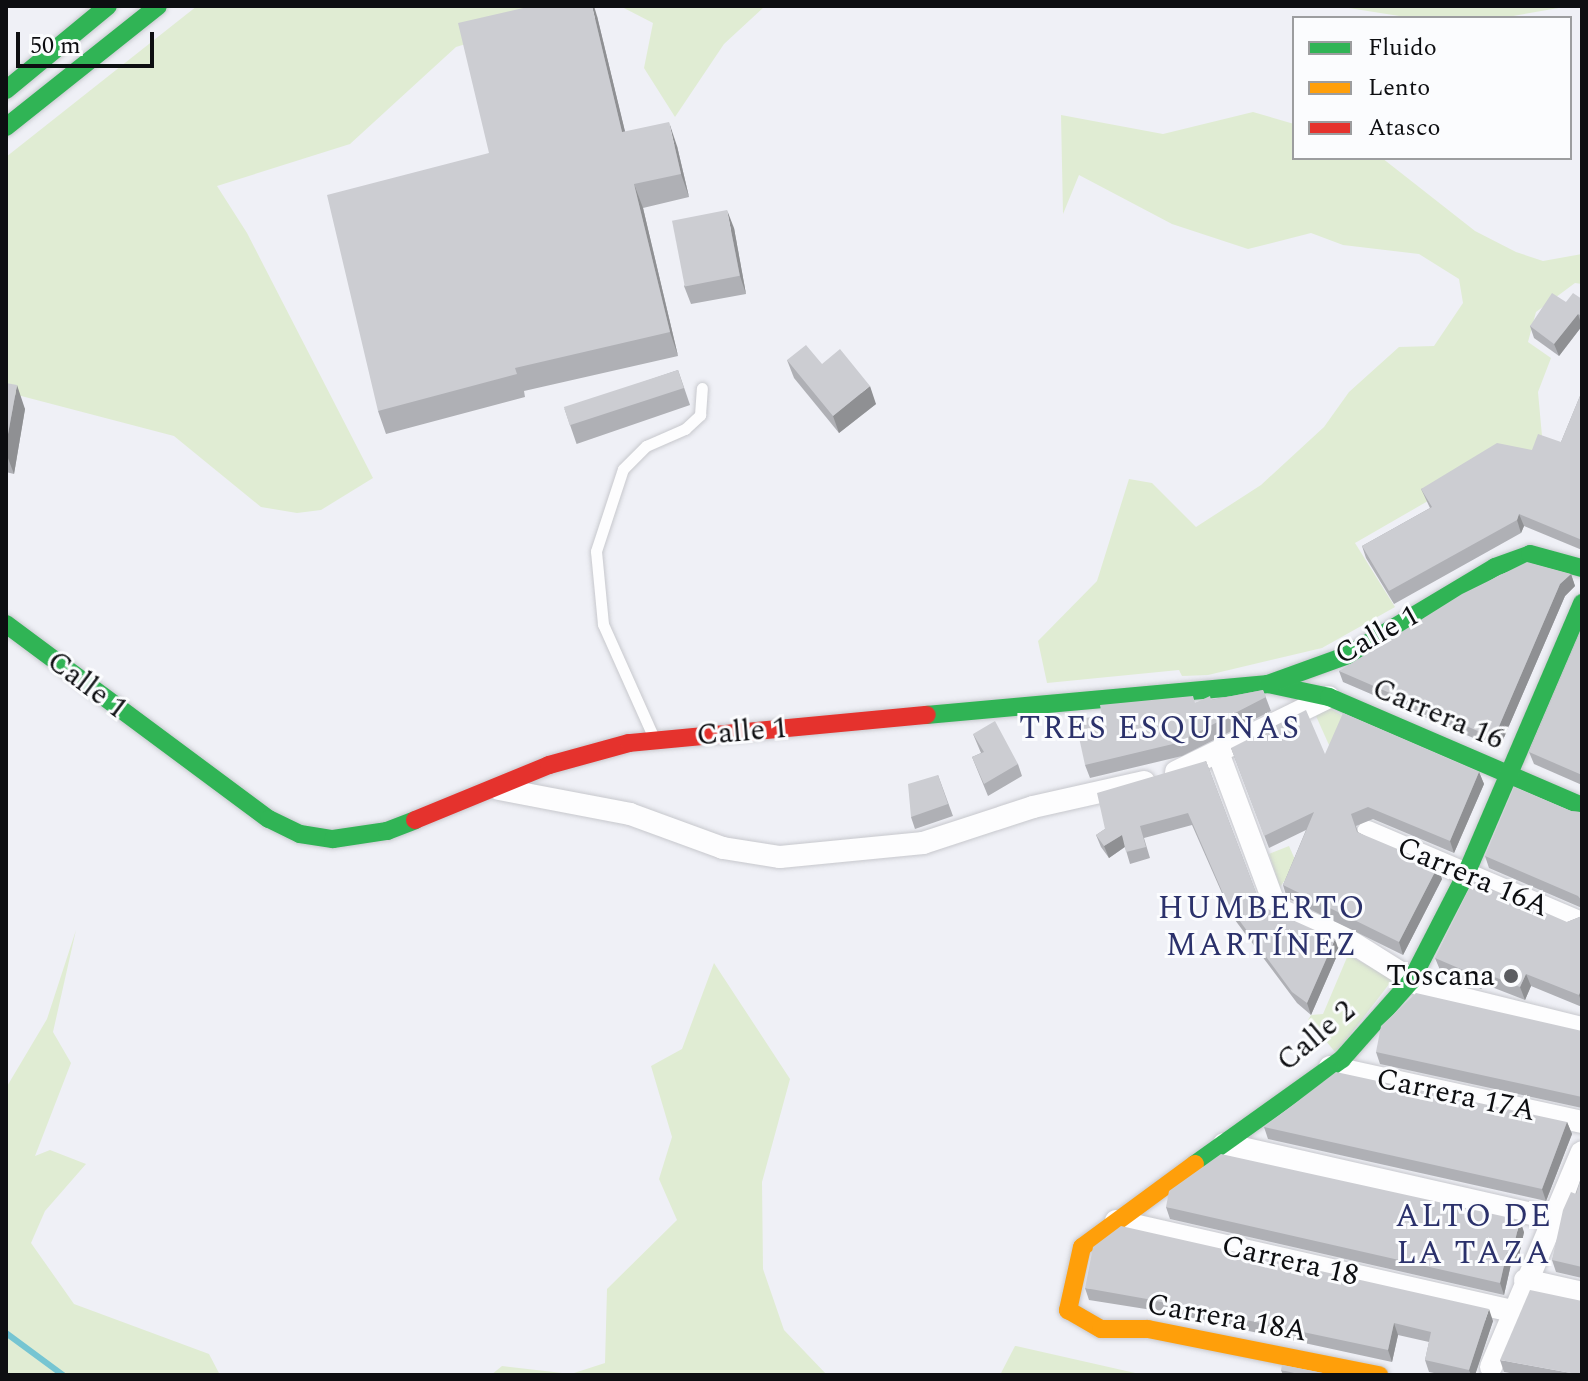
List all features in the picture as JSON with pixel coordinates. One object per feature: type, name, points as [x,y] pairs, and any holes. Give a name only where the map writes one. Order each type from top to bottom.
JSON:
[{"type":"main road","points":[[6,90],[108,6]]},
{"type":"main road","points":[[6,127],[158,6]]},
{"type":"main road","name":"Calle 1","points":[[6,624],[229,792],[300,834],[362,838],[499,789],[549,765],[655,740],[1268,684],[1348,655],[1495,567],[1530,554],[1582,568]]},
{"type":"main road","name":"Calle 2","points":[[1068,1310],[1082,1247],[1330,1067],[1411,981],[1466,874],[1582,603]]},
{"type":"main road","name":"Carrera 16","points":[[1268,684],[1329,697],[1582,806]]},
{"type":"main road","name":"Carrera 18A","points":[[1068,1310],[1101,1329],[1148,1329],[1379,1375]]},
{"type":"street","name":"Calle 1","points":[[499,789],[630,814],[723,848],[780,857],[923,843],[1099,790],[1146,782],[1219,755],[1329,697]]},
{"type":"street","points":[[1219,755],[1276,908],[1345,938],[1411,981],[1452,999],[1582,1028]]},
{"type":"street","name":"Carrera 16A","points":[[1368,832],[1577,921]]},
{"type":"street","name":"Carrera 17A","points":[[1330,1067],[1582,1122]]},
{"type":"street","points":[[1224,1144],[1553,1219]]},
{"type":"street","points":[[1491,1367],[1511,1311],[1553,1219],[1574,1192],[1582,1152]]},
{"type":"street","name":"Carrera 18","points":[[1116,1221],[1511,1311]]},
{"type":"street","points":[[1525,1280],[1582,1293]]},
{"type":"lane","points":[[655,740],[603,624],[596,551],[623,469],[646,446],[685,429],[700,415],[702,388]]},
{"type":"green space","points":[[197,6],[589,6],[456,47],[350,144],[217,186],[247,233],[373,478],[321,510],[297,513],[261,507],[174,436],[6,392],[6,157]]},
{"type":"green space","points":[[620,6],[765,6],[724,44],[675,117],[644,68],[653,23]]},
{"type":"green space","points":[[1336,6],[1570,6],[1513,16],[1399,16]]},
{"type":"green space","points":[[1253,112],[1292,123],[1292,160],[1385,160],[1475,231],[1516,252],[1543,261],[1582,254],[1582,284],[1575,283],[1536,312],[1528,342],[1551,358],[1538,392],[1543,447],[1487,467],[1355,543],[1395,607],[1322,648],[1208,675],[1182,676],[1179,670],[1047,683],[1038,641],[1097,581],[1129,479],[1152,483],[1196,527],[1261,485],[1324,427],[1349,392],[1399,347],[1434,346],[1463,303],[1459,279],[1419,254],[1343,245],[1311,233],[1248,249],[1172,224],[1079,175],[1063,214],[1061,115],[1163,134]]},
{"type":"green space","points":[[1328,707],[1346,718],[1335,743],[1329,745],[1316,716]]},
{"type":"green space","points":[[1289,846],[1297,864],[1280,887],[1269,854]]},
{"type":"green space","points":[[76,930],[53,1032],[71,1063],[35,1156],[50,1150],[86,1164],[45,1211],[31,1243],[74,1304],[209,1354],[220,1375],[6,1375],[6,1088],[47,1019]]},
{"type":"green space","points":[[1348,955],[1393,979],[1336,1053],[1308,1020],[1311,1015],[1323,1014]]},
{"type":"green space","points":[[714,963],[790,1079],[762,1182],[763,1269],[784,1330],[827,1375],[491,1375],[502,1366],[571,1374],[605,1363],[607,1289],[677,1220],[659,1179],[672,1137],[651,1066],[682,1049]]},
{"type":"green space","points":[[1016,1346],[1144,1375],[1000,1375]]},
{"type":"building","points":[[532,6],[592,6],[622,132],[669,122],[681,174],[634,184],[670,332],[515,368],[517,374],[378,411],[327,195],[489,153],[458,23]]},
{"type":"building","points":[[727,210],[740,276],[685,286],[672,221]]},
{"type":"building","points":[[1552,293],[1566,302],[1573,293],[1582,299],[1582,316],[1578,314],[1554,344],[1530,326]]},
{"type":"building","points":[[806,345],[822,364],[840,349],[870,386],[833,416],[787,360]]},
{"type":"building","points":[[678,370],[684,388],[570,425],[564,407]]},
{"type":"building","points":[[6,383],[17,385],[6,445]]},
{"type":"building","points":[[1582,391],[1582,540],[1519,514],[1517,520],[1389,591],[1362,546],[1432,507],[1421,489],[1497,443],[1532,450],[1538,434],[1561,442]]},
{"type":"building","points":[[1527,562],[1571,574],[1560,584],[1494,738],[1339,671],[1462,594]]},
{"type":"building","points":[[1582,628],[1582,775],[1529,752]]},
{"type":"building","points":[[1263,690],[1266,697],[1177,743],[1085,765],[1075,719],[1102,716],[1100,705],[1193,696],[1195,703],[1210,696],[1211,700]]},
{"type":"building","points":[[1306,710],[1325,754],[1343,713],[1479,772],[1450,841],[1368,807],[1351,814],[1357,832],[1438,866],[1399,942],[1283,885],[1314,812],[1264,836],[1231,748]]},
{"type":"building","points":[[995,721],[1018,764],[984,784],[972,757],[984,752],[973,734]]},
{"type":"building","points":[[1206,761],[1261,906],[1335,939],[1307,1003],[1292,992],[1228,905],[1188,813],[1140,826],[1146,847],[1126,852],[1122,835],[1104,846],[1096,835],[1105,829],[1097,793]]},
{"type":"building","points":[[938,775],[948,804],[911,817],[908,784]]},
{"type":"building","points":[[1514,787],[1571,811],[1582,811],[1582,901],[1578,896],[1485,856]]},
{"type":"building","points":[[1473,881],[1567,922],[1582,916],[1582,987],[1579,995],[1526,974],[1520,987],[1479,971],[1477,976],[1435,958]]},
{"type":"building","points":[[1416,993],[1582,1031],[1582,1097],[1376,1052],[1381,1026]]},
{"type":"building","points":[[1336,1072],[1567,1122],[1542,1189],[1264,1127]]},
{"type":"building","points":[[1221,1154],[1520,1220],[1512,1253],[1507,1252],[1500,1283],[1166,1207],[1169,1191]]},
{"type":"building","points":[[1582,1175],[1582,1267],[1552,1260],[1563,1210],[1571,1192],[1576,1194]]},
{"type":"building","points":[[1121,1226],[1489,1309],[1469,1370],[1425,1360],[1431,1332],[1394,1323],[1388,1350],[1085,1288],[1093,1247]]},
{"type":"building","points":[[1530,1290],[1582,1301],[1582,1375],[1500,1360]]},
{"type":"building","points":[[1282,1365],[1333,1375],[1303,1375],[1281,1370]]},
{"type":"waterway","points":[[6,1333],[63,1375]]},
{"type":"traffic: fast","points":[[6,90],[108,6]]},
{"type":"traffic: fast","points":[[6,127],[158,6]]},
{"type":"traffic: fast","points":[[927,715],[1268,684],[1348,655],[1495,567],[1530,554],[1582,568]]},
{"type":"traffic: fast","points":[[1195,1164],[1342,1059],[1411,981],[1466,874],[1582,603]]},
{"type":"traffic: fast","points":[[6,624],[269,819],[300,834],[333,839],[387,831],[415,820]]},
{"type":"traffic: fast","points":[[1268,684],[1329,697],[1582,806]]},
{"type":"traffic: slow","points":[[1195,1164],[1082,1247],[1068,1310],[1101,1329],[1148,1329],[1379,1375]]},
{"type":"traffic: jam","points":[[415,820],[549,765],[629,743],[927,715]]},
{"type":"place","name":"Toscana","points":[[1511,976]]},
{"type":"district","name":"TRES ESQUINAS","points":[[1160,729]]},
{"type":"district","name":"HUMBERTO MARTÍNEZ","points":[[1262,928]]},
{"type":"district","name":"ALTO DE LA TAZA","points":[[1474,1236]]}]
